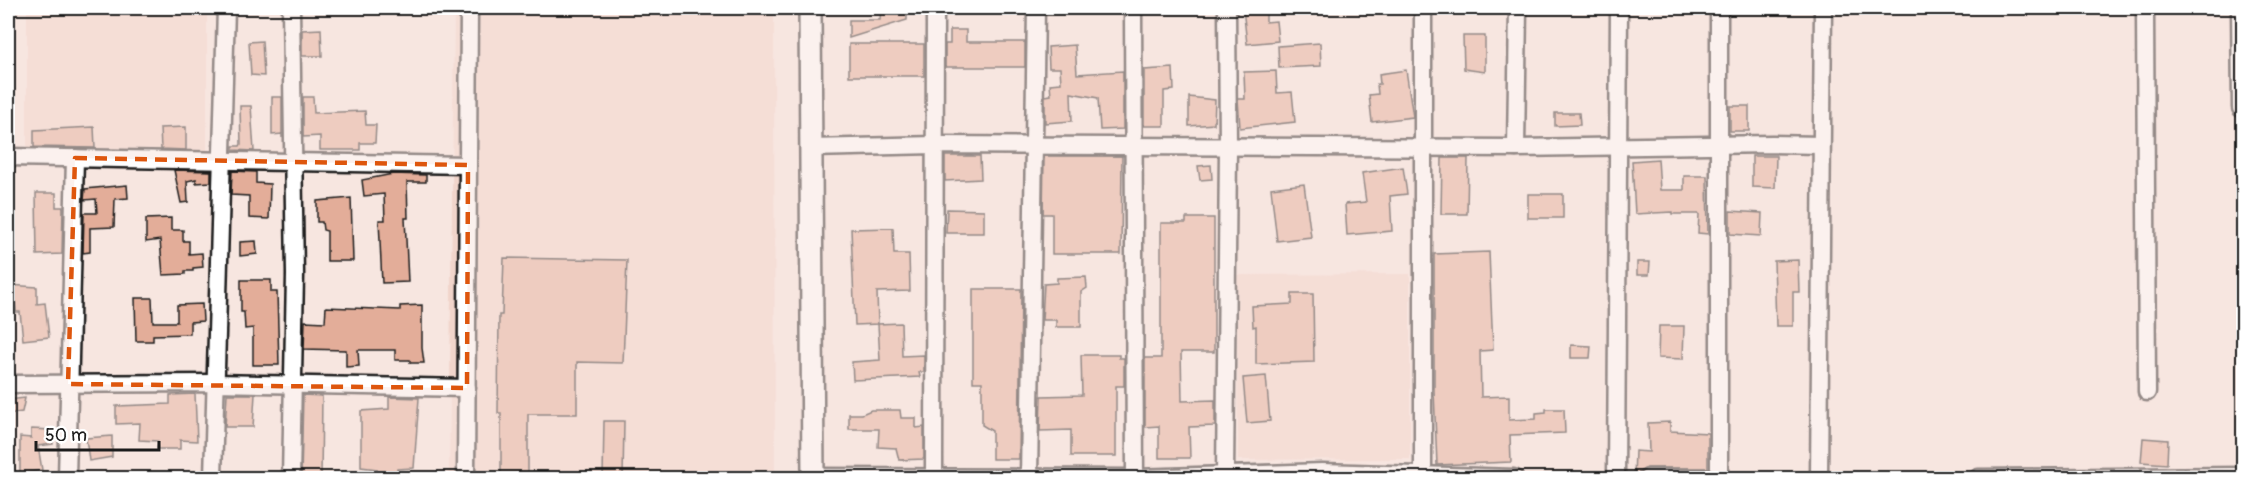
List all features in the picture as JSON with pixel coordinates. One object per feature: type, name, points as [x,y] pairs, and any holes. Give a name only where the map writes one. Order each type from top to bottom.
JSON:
[{"type":"street","points":[[213,478],[226,8]]},
{"type":"street","points":[[291,8],[295,275],[291,478]]},
{"type":"street","points":[[466,478],[469,8]]},
{"type":"street","points":[[810,8],[813,478],[1135,478],[1322,475],[1514,478]]},
{"type":"street","points":[[934,478],[935,8]]},
{"type":"street","points":[[1029,478],[1036,8]]},
{"type":"street","points":[[1133,8],[1135,478]]},
{"type":"street","points":[[1225,477],[1227,8]]},
{"type":"street","points":[[1423,8],[1423,477]]},
{"type":"street","points":[[1516,148],[1518,8]]},
{"type":"street","points":[[1616,478],[1619,8]]},
{"type":"street","points":[[1648,478],[1717,478],[1719,8]]},
{"type":"street","points":[[1820,478],[1823,8]]},
{"type":"street","points":[[2145,8],[2147,392]]},
{"type":"street","points":[[2240,8],[2241,108]]},
{"type":"street","points":[[811,148],[935,145],[1228,148],[1821,145]]},
{"type":"street","points":[[8,157],[468,165]]},
{"type":"street","points":[[67,478],[75,158]]},
{"type":"street","points":[[8,384],[215,384],[466,388]]},
{"type":"street","points":[[1978,478],[2244,476]]},
{"type":"highlighted area","points":[[75,158],[468,165],[467,388],[68,384]]},
{"type":"shaded area","points":[[27,8],[207,8],[207,153],[27,153]]},
{"type":"shaded area","points":[[454,8],[774,8],[775,478],[449,478]]},
{"type":"shaded area","points":[[1410,274],[1410,459],[1238,460],[1237,275]]},
{"type":"building","points":[[881,8],[907,8],[907,20],[849,38],[849,20],[880,20]]},
{"type":"building","points":[[1243,8],[1266,8],[1266,22],[1276,21],[1278,41],[1247,44]]},
{"type":"building","points":[[321,29],[322,56],[302,56],[302,30]]},
{"type":"building","points":[[950,30],[966,30],[966,42],[1025,42],[1025,67],[945,67],[945,44],[950,44]]},
{"type":"building","points":[[1463,36],[1485,36],[1485,72],[1464,69]]},
{"type":"building","points":[[262,41],[264,76],[251,75],[249,42]]},
{"type":"building","points":[[1320,43],[1321,66],[1279,68],[1278,46]]},
{"type":"building","points":[[849,44],[924,44],[924,76],[849,76]]},
{"type":"building","points":[[1075,45],[1077,74],[1123,71],[1123,129],[1100,130],[1098,98],[1071,93],[1072,121],[1045,123],[1045,96],[1051,95],[1050,84],[1061,83],[1060,68],[1049,68],[1048,47]]},
{"type":"building","points":[[1173,68],[1174,90],[1164,91],[1164,126],[1144,126],[1144,70]]},
{"type":"building","points":[[1406,70],[1413,117],[1372,122],[1369,95],[1378,94],[1379,74]]},
{"type":"building","points":[[1276,71],[1277,93],[1292,92],[1295,122],[1240,128],[1238,99],[1245,99],[1244,72]]},
{"type":"building","points":[[272,97],[282,97],[282,134],[272,135]]},
{"type":"building","points":[[303,97],[313,97],[314,113],[365,111],[366,125],[376,125],[375,143],[360,143],[360,150],[320,150],[320,136],[303,137]]},
{"type":"building","points":[[1189,97],[1215,100],[1214,124],[1189,126]]},
{"type":"building","points":[[240,106],[251,106],[254,151],[233,150],[233,146],[241,144]]},
{"type":"building","points":[[1730,106],[1749,106],[1749,131],[1730,131]]},
{"type":"building","points":[[1555,113],[1579,113],[1580,125],[1555,126]]},
{"type":"building","points":[[94,127],[95,148],[34,147],[34,130]]},
{"type":"building","points":[[186,127],[186,150],[161,149],[160,128]]},
{"type":"building","points":[[945,156],[980,156],[981,179],[945,181]]},
{"type":"building","points":[[1044,156],[1122,156],[1121,254],[1052,254],[1052,214],[1043,214]]},
{"type":"building","points":[[1752,156],[1776,156],[1775,188],[1752,187]]},
{"type":"building","points":[[1442,158],[1468,158],[1467,214],[1441,214]]},
{"type":"building","points":[[1658,159],[1660,190],[1684,190],[1684,176],[1707,176],[1708,234],[1698,233],[1699,214],[1672,214],[1672,212],[1635,214],[1632,161]]},
{"type":"building","points":[[1211,165],[1212,179],[1200,180],[1198,166]]},
{"type":"building","points":[[1403,167],[1407,194],[1390,196],[1392,231],[1347,235],[1345,204],[1366,202],[1362,173]]},
{"type":"building","points":[[174,170],[211,171],[211,182],[196,183],[196,179],[187,181],[188,202],[181,203]]},
{"type":"building","points":[[232,171],[256,172],[256,183],[270,184],[269,219],[249,218],[249,196],[231,195]]},
{"type":"building","points":[[393,174],[426,175],[426,182],[407,182],[408,218],[405,218],[408,282],[382,283],[379,220],[385,220],[384,194],[364,196],[362,180]]},
{"type":"building","points":[[1304,184],[1311,237],[1277,241],[1271,188]]},
{"type":"building","points":[[127,185],[128,198],[115,199],[114,227],[90,228],[90,252],[83,253],[84,213],[97,213],[96,199],[84,200],[85,189]]},
{"type":"building","points":[[36,193],[56,193],[56,207],[63,207],[62,254],[37,255]]},
{"type":"building","points":[[1528,194],[1563,194],[1563,218],[1528,218]]},
{"type":"building","points":[[351,198],[353,261],[327,261],[327,231],[323,230],[322,222],[317,222],[317,201]]},
{"type":"building","points":[[947,209],[984,210],[984,233],[946,233]]},
{"type":"building","points":[[1730,211],[1762,213],[1761,236],[1730,234]]},
{"type":"building","points":[[171,218],[171,230],[183,230],[183,241],[189,241],[189,254],[202,253],[203,267],[185,271],[185,274],[163,275],[160,240],[146,242],[146,219]]},
{"type":"building","points":[[1186,218],[1214,218],[1214,352],[1181,352],[1182,401],[1215,400],[1215,426],[1189,427],[1190,458],[1159,458],[1159,426],[1145,427],[1145,358],[1161,358],[1161,223],[1186,223]]},
{"type":"building","points":[[893,228],[894,254],[909,254],[910,291],[877,292],[878,324],[855,325],[851,229]]},
{"type":"building","points":[[256,241],[257,254],[240,256],[240,242]]},
{"type":"building","points":[[1489,252],[1493,350],[1480,351],[1481,397],[1509,396],[1509,420],[1536,419],[1536,413],[1546,412],[1546,409],[1564,409],[1565,433],[1510,435],[1511,462],[1437,465],[1434,391],[1434,254]]},
{"type":"building","points":[[504,258],[627,260],[623,363],[577,362],[577,414],[528,414],[528,473],[501,474],[501,413],[498,413],[499,315],[502,315]]},
{"type":"building","points":[[1798,260],[1799,292],[1793,292],[1793,326],[1776,326],[1774,261]]},
{"type":"building","points":[[1637,262],[1650,262],[1649,275],[1637,275]]},
{"type":"building","points":[[1086,277],[1087,288],[1081,292],[1081,327],[1056,327],[1056,320],[1042,320],[1044,284],[1057,283],[1057,278]]},
{"type":"building","points":[[241,280],[271,280],[271,292],[277,292],[279,365],[253,365],[253,328],[245,329],[244,312],[241,312]]},
{"type":"building","points":[[9,285],[37,287],[37,304],[45,303],[49,337],[23,340],[20,312],[16,312],[15,300],[8,300]]},
{"type":"building","points":[[973,289],[1021,289],[1019,459],[992,459],[992,431],[982,425],[982,382],[973,382]]},
{"type":"building","points":[[1292,294],[1313,294],[1314,362],[1256,364],[1256,326],[1253,327],[1252,306],[1292,304]]},
{"type":"building","points":[[135,298],[152,298],[153,322],[177,322],[177,305],[202,304],[203,321],[190,322],[190,334],[153,335],[153,341],[136,341]]},
{"type":"building","points":[[422,305],[424,363],[395,360],[395,350],[358,350],[359,366],[346,367],[346,350],[304,349],[305,321],[325,322],[326,307],[400,310],[400,306]]},
{"type":"building","points":[[901,323],[902,356],[924,355],[924,372],[919,372],[920,377],[853,380],[852,362],[880,360],[878,324]]},
{"type":"building","points":[[1659,326],[1684,326],[1683,359],[1658,358]]},
{"type":"building","points":[[1571,345],[1591,346],[1590,358],[1571,358]]},
{"type":"building","points":[[1081,355],[1119,355],[1119,358],[1124,358],[1124,386],[1116,386],[1116,456],[1071,456],[1071,430],[1040,431],[1041,396],[1082,395]]},
{"type":"building","points":[[1266,376],[1270,421],[1247,423],[1243,378]]},
{"type":"building","points":[[195,394],[197,441],[180,440],[180,449],[157,449],[158,441],[139,440],[140,423],[116,424],[116,406],[170,404],[170,395]]},
{"type":"building","points":[[227,394],[255,394],[253,427],[225,427]]},
{"type":"building","points":[[303,395],[322,396],[321,478],[301,478]]},
{"type":"building","points":[[389,397],[419,398],[414,468],[397,469],[397,477],[377,476],[377,469],[361,467],[361,411],[389,409]]},
{"type":"building","points":[[25,398],[22,412],[8,414],[8,400]]},
{"type":"building","points":[[871,410],[900,410],[901,418],[916,418],[916,428],[924,427],[924,459],[899,460],[896,448],[878,447],[879,429],[849,429],[849,414],[862,414]]},
{"type":"building","points":[[604,421],[624,421],[623,478],[603,478]]},
{"type":"building","points":[[1670,422],[1670,431],[1708,433],[1708,468],[1647,468],[1639,472],[1638,478],[1634,478],[1635,451],[1649,452],[1648,423]]},
{"type":"building","points":[[31,429],[51,430],[53,444],[38,446],[42,470],[20,474],[20,437],[31,438]]},
{"type":"building","points":[[112,436],[112,457],[89,461],[86,438]]},
{"type":"building","points":[[2143,438],[2168,440],[2167,464],[2141,462]]}]
